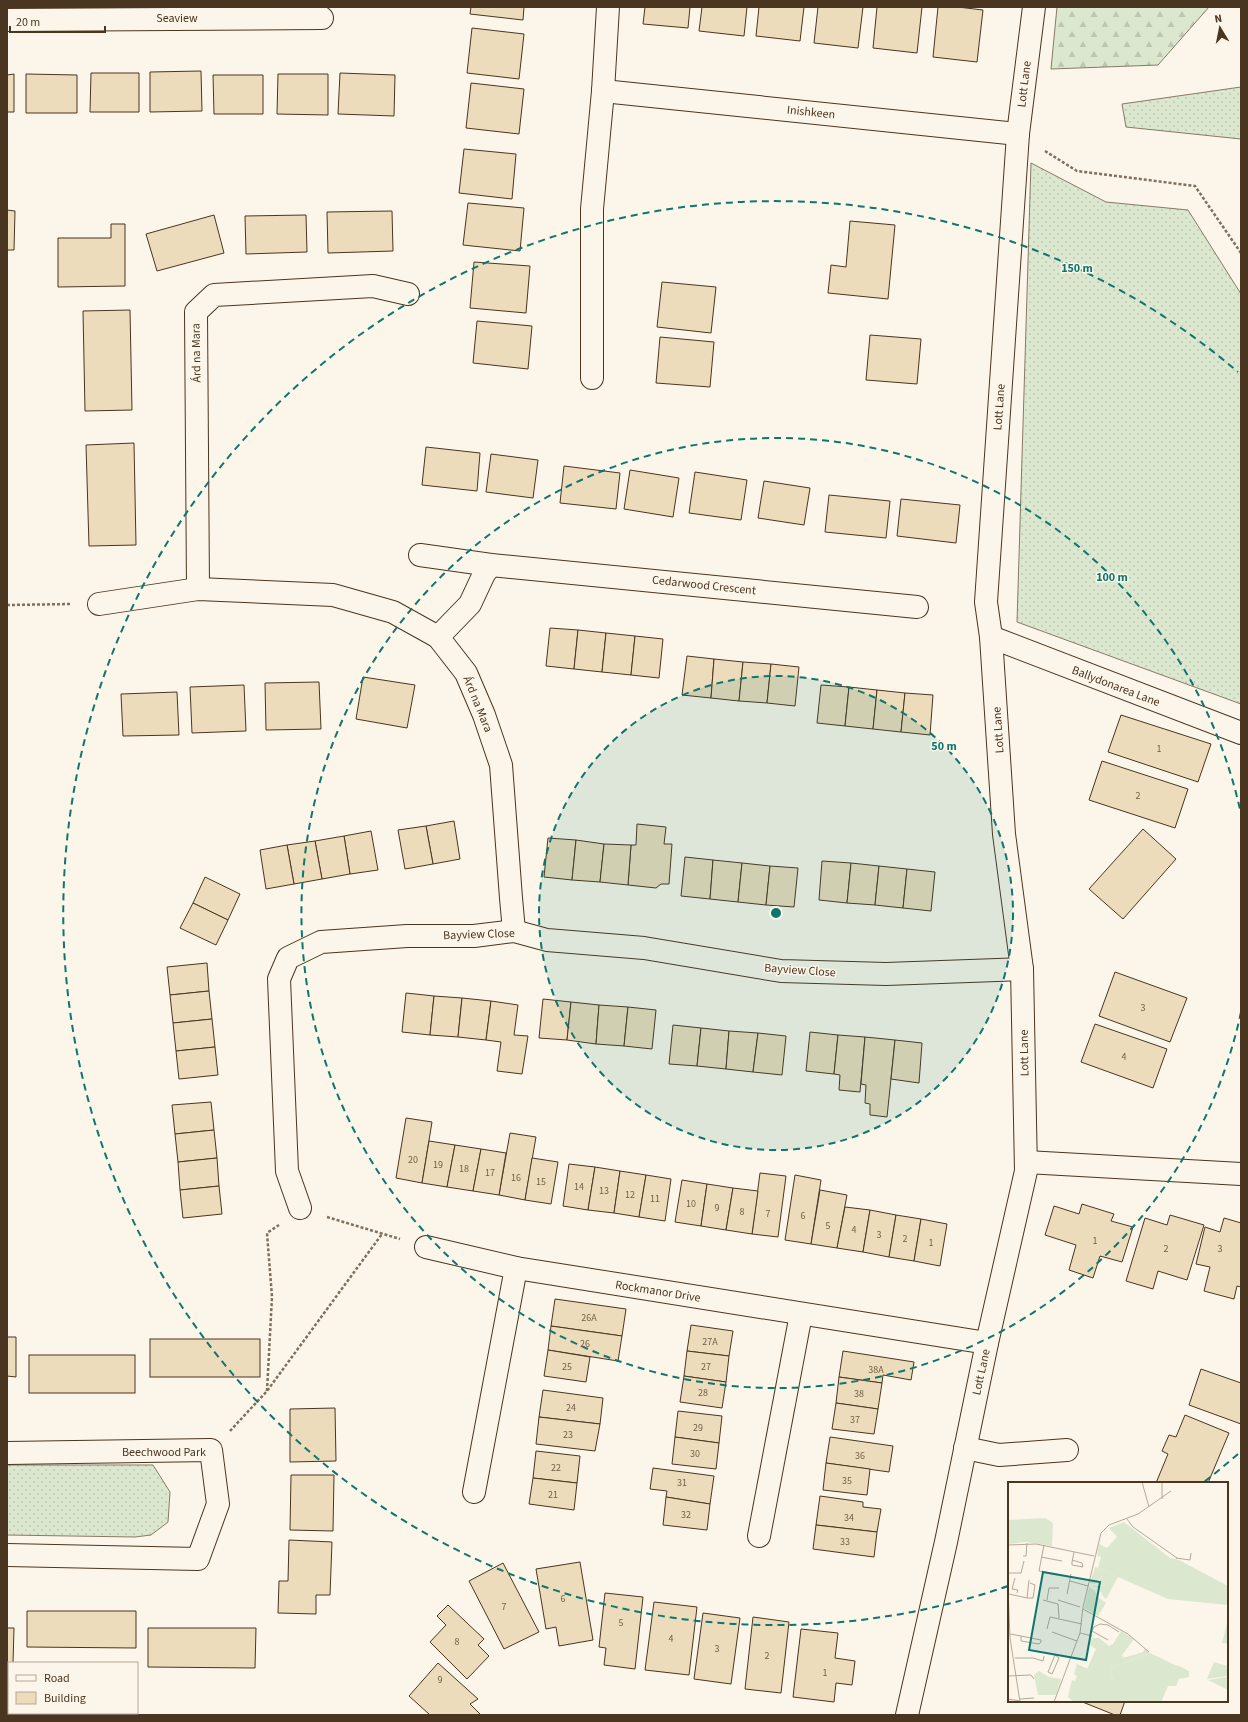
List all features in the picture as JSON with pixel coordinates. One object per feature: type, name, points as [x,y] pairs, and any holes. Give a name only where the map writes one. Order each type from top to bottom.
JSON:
[{"type":"street","points":[[592,378],[592,209],[603,91],[608,7]]},
{"type":"street","name":"Lott Lane","points":[[907,1715],[987,1343],[1026,1171],[1022,969],[1004,834],[992,637],[986,602],[1018,134],[1034,7]]},
{"type":"street","name":"Seaview","points":[[7,20],[322,18]]},
{"type":"street","name":"Inishkeen","points":[[603,91],[1018,134]]},
{"type":"street","name":"Árd na Mara","points":[[198,589],[196,312],[214,295],[373,286],[408,294]]},
{"type":"street","name":"Cedarwood Crescent","points":[[420,554],[491,565],[917,607]]},
{"type":"street","points":[[438,637],[470,604],[484,574],[491,565]]},
{"type":"street","name":"Árd na Mara","points":[[99,604],[198,589],[332,595],[393,612],[438,637],[466,672],[484,715],[501,764],[514,931]]},
{"type":"street","name":"Ballydonarea Lane","points":[[992,637],[1241,733]]},
{"type":"street","name":"Bayview Close","points":[[300,1208],[287,1171],[278,995],[279,979],[288,958],[321,942],[407,936],[474,936],[514,931],[547,940],[644,948],[781,971],[886,974],[1022,969]]},
{"type":"street","points":[[1026,1162],[1241,1174]]},
{"type":"street","name":"Rockmanor Drive","points":[[426,1247],[516,1268],[987,1343]]},
{"type":"street","points":[[474,1492],[516,1268]]},
{"type":"street","points":[[759,1536],[801,1314]]},
{"type":"street","points":[[965,1448],[999,1455],[1067,1450]]},
{"type":"street","name":"Beechwood Park","points":[[7,1453],[211,1450],[218,1504],[198,1559],[7,1555]]},
{"type":"path","points":[[1018,134],[1077,171],[1195,186],[1241,253]]},
{"type":"path","points":[[7,604],[99,604]]},
{"type":"path","points":[[267,1391],[272,1296],[268,1233],[300,1208],[426,1247]]},
{"type":"path","points":[[211,1450],[267,1391],[382,1234]]},
{"type":"green space","points":[[1057,7],[1209,7],[1158,65],[1051,69]]},
{"type":"green space","points":[[1241,87],[1241,139],[1126,127],[1122,104]]},
{"type":"green space","points":[[1031,163],[1106,202],[1188,210],[1241,294],[1241,704],[1017,622]]},
{"type":"green space","points":[[7,1465],[153,1465],[170,1492],[168,1522],[151,1535],[135,1537],[7,1535]]},
{"type":"building","points":[[471,7],[524,7],[523,20],[470,14]]},
{"type":"building","points":[[645,7],[690,7],[688,28],[643,24]]},
{"type":"building","points":[[702,7],[747,7],[744,36],[699,31]]},
{"type":"building","points":[[759,7],[804,7],[800,41],[756,36]]},
{"type":"building","points":[[818,7],[863,7],[858,48],[814,43]]},
{"type":"building","points":[[877,7],[922,7],[917,53],[873,48]]},
{"type":"building","points":[[938,7],[958,7],[983,10],[977,62],[933,57]]},
{"type":"building","points":[[472,28],[524,34],[519,79],[467,73]]},
{"type":"building","points":[[201,71],[202,111],[150,112],[150,72]]},
{"type":"building","points":[[91,73],[139,73],[139,112],[90,112]]},
{"type":"building","points":[[340,73],[395,75],[394,116],[338,114]]},
{"type":"building","points":[[14,74],[14,112],[7,112],[7,75]]},
{"type":"building","points":[[26,74],[77,75],[77,113],[26,113]]},
{"type":"building","points":[[278,74],[328,74],[328,115],[277,114]]},
{"type":"building","points":[[213,75],[263,75],[263,114],[214,114]]},
{"type":"building","points":[[471,83],[524,89],[519,134],[466,128]]},
{"type":"building","points":[[464,149],[516,154],[512,199],[459,193]]},
{"type":"building","points":[[468,203],[524,208],[520,251],[463,245]]},
{"type":"building","points":[[7,210],[15,211],[14,250],[7,250]]},
{"type":"building","points":[[392,211],[393,251],[328,253],[327,212]]},
{"type":"building","points":[[214,215],[224,253],[157,271],[146,234]]},
{"type":"building","points":[[306,215],[307,252],[246,254],[245,216]]},
{"type":"building","points":[[850,221],[895,225],[888,299],[828,293],[831,265],[846,267]]},
{"type":"building","points":[[111,224],[125,224],[125,286],[58,287],[58,238],[111,238]]},
{"type":"building","points":[[474,262],[530,266],[526,313],[470,308]]},
{"type":"building","points":[[662,282],[716,287],[711,333],[657,327]]},
{"type":"building","points":[[130,310],[132,410],[85,411],[83,311]]},
{"type":"building","points":[[477,321],[532,326],[528,369],[473,363]]},
{"type":"building","points":[[870,335],[921,339],[917,384],[866,380]]},
{"type":"building","points":[[660,337],[714,342],[710,387],[656,383]]},
{"type":"building","points":[[134,443],[136,545],[89,546],[86,445]]},
{"type":"building","points":[[426,447],[480,453],[477,491],[422,485]]},
{"type":"building","points":[[491,454],[538,460],[533,498],[486,492]]},
{"type":"building","points":[[564,466],[620,473],[616,509],[560,503]]},
{"type":"building","points":[[630,470],[679,478],[673,517],[624,509]]},
{"type":"building","points":[[695,472],[747,480],[741,520],[689,513]]},
{"type":"building","points":[[764,481],[810,488],[804,525],[758,518]]},
{"type":"building","points":[[829,495],[890,501],[886,538],[825,532]]},
{"type":"building","points":[[901,499],[960,505],[956,543],[897,536]]},
{"type":"building","points":[[550,628],[578,630],[574,669],[546,666]]},
{"type":"building","points":[[578,630],[606,633],[602,672],[574,669]]},
{"type":"building","points":[[606,633],[635,636],[631,675],[602,672]]},
{"type":"building","points":[[635,636],[663,639],[659,678],[631,675]]},
{"type":"building","points":[[687,656],[714,659],[711,698],[682,695]]},
{"type":"building","points":[[714,659],[743,662],[739,701],[711,698]]},
{"type":"building","points":[[743,662],[771,664],[767,703],[739,701]]},
{"type":"building","points":[[771,664],[799,667],[795,706],[767,703]]},
{"type":"building","points":[[363,677],[415,685],[407,728],[356,719]]},
{"type":"building","points":[[319,682],[321,729],[266,730],[265,683]]},
{"type":"building","points":[[244,685],[246,731],[192,733],[190,687]]},
{"type":"building","points":[[821,685],[849,687],[845,726],[817,723]]},
{"type":"building","points":[[849,687],[877,690],[873,729],[845,726]]},
{"type":"building","points":[[877,690],[905,693],[901,732],[873,729]]},
{"type":"building","points":[[177,692],[179,735],[123,736],[121,694]]},
{"type":"building","points":[[905,693],[933,695],[930,735],[901,732]]},
{"type":"building","points":[[1121,715],[1211,744],[1198,782],[1108,752]]},
{"type":"building","points":[[1102,761],[1188,789],[1175,828],[1089,800]]},
{"type":"building","points":[[454,821],[460,859],[433,864],[426,826]]},
{"type":"building","points":[[637,824],[666,827],[664,844],[672,844],[669,884],[661,884],[656,888],[628,885],[631,845],[636,845]]},
{"type":"building","points":[[426,826],[433,864],[405,869],[398,830]]},
{"type":"building","points":[[1143,829],[1176,859],[1123,919],[1089,889]]},
{"type":"building","points":[[371,831],[378,870],[350,874],[344,836]]},
{"type":"building","points":[[344,836],[350,874],[322,879],[315,841]]},
{"type":"building","points":[[548,838],[576,840],[572,880],[544,877]]},
{"type":"building","points":[[576,840],[604,844],[600,882],[572,880]]},
{"type":"building","points":[[315,841],[322,879],[294,884],[287,845]]},
{"type":"building","points":[[604,844],[631,845],[628,885],[600,882]]},
{"type":"building","points":[[287,845],[294,884],[266,889],[260,850]]},
{"type":"building","points":[[685,857],[713,860],[710,899],[681,896]]},
{"type":"building","points":[[713,860],[742,863],[738,902],[710,899]]},
{"type":"building","points":[[822,861],[851,863],[847,903],[819,900]]},
{"type":"building","points":[[742,863],[770,866],[766,905],[738,902]]},
{"type":"building","points":[[851,863],[879,866],[875,905],[847,903]]},
{"type":"building","points":[[770,866],[798,868],[794,907],[766,905]]},
{"type":"building","points":[[879,866],[907,869],[903,908],[875,905]]},
{"type":"building","points":[[907,869],[935,872],[931,911],[903,908]]},
{"type":"building","points":[[205,877],[240,894],[228,920],[193,903]]},
{"type":"building","points":[[193,903],[228,920],[216,945],[180,928]]},
{"type":"building","points":[[207,963],[209,991],[170,995],[167,967]]},
{"type":"building","points":[[1115,972],[1187,998],[1170,1042],[1099,1016]]},
{"type":"building","points":[[209,991],[212,1019],[173,1023],[170,995]]},
{"type":"building","points":[[406,993],[434,996],[430,1035],[402,1032]]},
{"type":"building","points":[[434,996],[462,998],[458,1037],[430,1035]]},
{"type":"building","points":[[462,998],[491,1001],[486,1040],[458,1037]]},
{"type":"building","points":[[543,999],[571,1002],[567,1040],[539,1038]]},
{"type":"building","points":[[491,1001],[518,1005],[514,1035],[528,1036],[522,1074],[497,1071],[501,1042],[486,1040]]},
{"type":"building","points":[[571,1002],[599,1005],[596,1044],[567,1040]]},
{"type":"building","points":[[599,1005],[628,1007],[624,1046],[596,1044]]},
{"type":"building","points":[[628,1007],[656,1010],[652,1049],[624,1046]]},
{"type":"building","points":[[212,1019],[215,1047],[176,1051],[173,1023]]},
{"type":"building","points":[[1095,1024],[1167,1049],[1153,1088],[1081,1062]]},
{"type":"building","points":[[673,1025],[701,1028],[697,1066],[669,1064]]},
{"type":"building","points":[[701,1028],[729,1031],[726,1069],[697,1066]]},
{"type":"building","points":[[729,1031],[758,1033],[753,1072],[726,1069]]},
{"type":"building","points":[[810,1032],[838,1035],[834,1074],[806,1071]]},
{"type":"building","points":[[758,1033],[786,1036],[782,1075],[753,1072]]},
{"type":"building","points":[[838,1035],[865,1037],[860,1092],[839,1090],[840,1075],[834,1074]]},
{"type":"building","points":[[865,1037],[895,1040],[887,1117],[870,1115],[870,1104],[865,1103],[866,1085],[861,1084]]},
{"type":"building","points":[[895,1040],[922,1043],[919,1083],[891,1079]]},
{"type":"building","points":[[215,1047],[218,1075],[179,1079],[176,1051]]},
{"type":"building","points":[[211,1102],[214,1130],[175,1134],[172,1105]]},
{"type":"building","points":[[406,1118],[432,1122],[422,1183],[396,1178]]},
{"type":"building","points":[[214,1130],[217,1158],[178,1162],[175,1134]]},
{"type":"building","points":[[510,1133],[536,1137],[525,1200],[499,1195]]},
{"type":"building","points":[[429,1141],[455,1145],[447,1187],[422,1183]]},
{"type":"building","points":[[455,1145],[481,1149],[473,1191],[447,1187]]},
{"type":"building","points":[[481,1149],[506,1153],[499,1195],[473,1191]]},
{"type":"building","points":[[217,1158],[219,1186],[180,1190],[178,1162]]},
{"type":"building","points":[[532,1158],[558,1162],[551,1204],[525,1200]]},
{"type":"building","points":[[569,1164],[595,1167],[588,1210],[563,1206]]},
{"type":"building","points":[[595,1167],[620,1171],[614,1213],[588,1210]]},
{"type":"building","points":[[620,1171],[646,1175],[639,1217],[614,1213]]},
{"type":"building","points":[[760,1173],[786,1176],[778,1237],[752,1234]]},
{"type":"building","points":[[646,1175],[671,1179],[665,1221],[639,1217]]},
{"type":"building","points":[[795,1175],[821,1180],[811,1244],[785,1240]]},
{"type":"building","points":[[682,1180],[707,1184],[701,1226],[675,1222]]},
{"type":"building","points":[[707,1184],[733,1188],[726,1230],[701,1226]]},
{"type":"building","points":[[219,1186],[222,1214],[183,1218],[180,1190]]},
{"type":"building","points":[[733,1188],[758,1191],[752,1234],[726,1230]]},
{"type":"building","points":[[820,1190],[847,1195],[837,1248],[811,1244]]},
{"type":"building","points":[[1082,1204],[1114,1214],[1111,1221],[1133,1227],[1122,1262],[1100,1256],[1093,1278],[1069,1270],[1076,1245],[1045,1235],[1054,1206],[1079,1214]]},
{"type":"building","points":[[845,1207],[870,1210],[863,1252],[837,1248]]},
{"type":"building","points":[[870,1210],[896,1215],[889,1257],[863,1252]]},
{"type":"building","points":[[896,1215],[921,1219],[914,1261],[889,1257]]},
{"type":"building","points":[[1170,1215],[1204,1225],[1187,1280],[1158,1271],[1153,1289],[1126,1281],[1145,1218],[1167,1225]]},
{"type":"building","points":[[1224,1218],[1241,1223],[1241,1287],[1237,1286],[1234,1299],[1204,1291],[1210,1267],[1196,1264],[1205,1227],[1220,1232]]},
{"type":"building","points":[[921,1219],[947,1224],[940,1266],[914,1261]]},
{"type":"building","points":[[555,1299],[626,1309],[622,1336],[551,1326]]},
{"type":"building","points":[[691,1325],[733,1331],[729,1356],[687,1351]]},
{"type":"building","points":[[551,1326],[622,1336],[618,1361],[548,1350]]},
{"type":"building","points":[[7,1337],[16,1337],[16,1377],[7,1376]]},
{"type":"building","points":[[150,1339],[260,1339],[260,1377],[150,1377]]},
{"type":"building","points":[[548,1350],[590,1357],[586,1382],[544,1376]]},
{"type":"building","points":[[687,1351],[729,1356],[726,1382],[684,1376]]},
{"type":"building","points":[[843,1351],[914,1362],[911,1380],[883,1375],[882,1383],[839,1377]]},
{"type":"building","points":[[29,1355],[135,1355],[135,1393],[29,1393]]},
{"type":"building","points":[[1201,1369],[1241,1383],[1241,1424],[1189,1405]]},
{"type":"building","points":[[684,1376],[726,1382],[722,1408],[680,1402]]},
{"type":"building","points":[[839,1377],[882,1383],[878,1409],[836,1403]]},
{"type":"building","points":[[543,1390],[603,1398],[600,1424],[539,1417]]},
{"type":"building","points":[[836,1403],[878,1409],[874,1434],[832,1429]]},
{"type":"building","points":[[335,1408],[336,1461],[290,1462],[290,1409]]},
{"type":"building","points":[[678,1411],[722,1416],[719,1443],[675,1437]]},
{"type":"building","points":[[1185,1415],[1229,1433],[1208,1482],[1156,1482],[1168,1454],[1162,1451],[1169,1435],[1176,1437]]},
{"type":"building","points":[[539,1417],[600,1424],[595,1451],[536,1444]]},
{"type":"building","points":[[675,1437],[719,1443],[716,1469],[672,1464]]},
{"type":"building","points":[[830,1437],[893,1446],[889,1472],[826,1463]]},
{"type":"building","points":[[536,1451],[580,1456],[577,1483],[533,1478]]},
{"type":"building","points":[[826,1463],[870,1469],[867,1495],[823,1490]]},
{"type":"building","points":[[653,1468],[714,1476],[710,1504],[666,1497],[667,1491],[650,1489]]},
{"type":"building","points":[[291,1475],[334,1475],[333,1531],[290,1530]]},
{"type":"building","points":[[533,1478],[577,1483],[574,1510],[529,1504]]},
{"type":"building","points":[[820,1496],[863,1502],[863,1507],[881,1509],[877,1532],[816,1525]]},
{"type":"building","points":[[666,1497],[710,1504],[707,1530],[663,1525]]},
{"type":"building","points":[[816,1525],[877,1532],[874,1557],[813,1549]]},
{"type":"building","points":[[289,1540],[332,1542],[330,1595],[316,1595],[316,1614],[278,1613],[279,1581],[288,1581]]},
{"type":"building","points":[[580,1562],[593,1640],[559,1646],[556,1627],[546,1629],[536,1569]]},
{"type":"building","points":[[503,1563],[539,1632],[504,1649],[469,1581]]},
{"type":"building","points":[[605,1593],[643,1597],[635,1669],[604,1665],[606,1648],[599,1647]]},
{"type":"building","points":[[654,1602],[697,1607],[689,1675],[645,1670]]},
{"type":"building","points":[[448,1605],[484,1639],[478,1645],[489,1656],[467,1679],[430,1642],[446,1625],[437,1616]]},
{"type":"building","points":[[27,1611],[136,1611],[136,1648],[27,1647]]},
{"type":"building","points":[[703,1613],[740,1618],[731,1684],[694,1679]]},
{"type":"building","points":[[753,1617],[789,1622],[781,1693],[745,1689]]},
{"type":"building","points":[[7,1628],[14,1628],[13,1662],[8,1662],[7,1666]]},
{"type":"building","points":[[148,1628],[256,1628],[255,1668],[148,1667]]},
{"type":"building","points":[[801,1629],[838,1633],[835,1658],[855,1661],[852,1685],[836,1683],[834,1702],[793,1697]]},
{"type":"building","points":[[438,1663],[478,1699],[470,1704],[481,1715],[430,1715],[409,1696]]},
{"type":"building","points":[[1082,1702],[1125,1702],[1120,1715],[1115,1715]]}]
